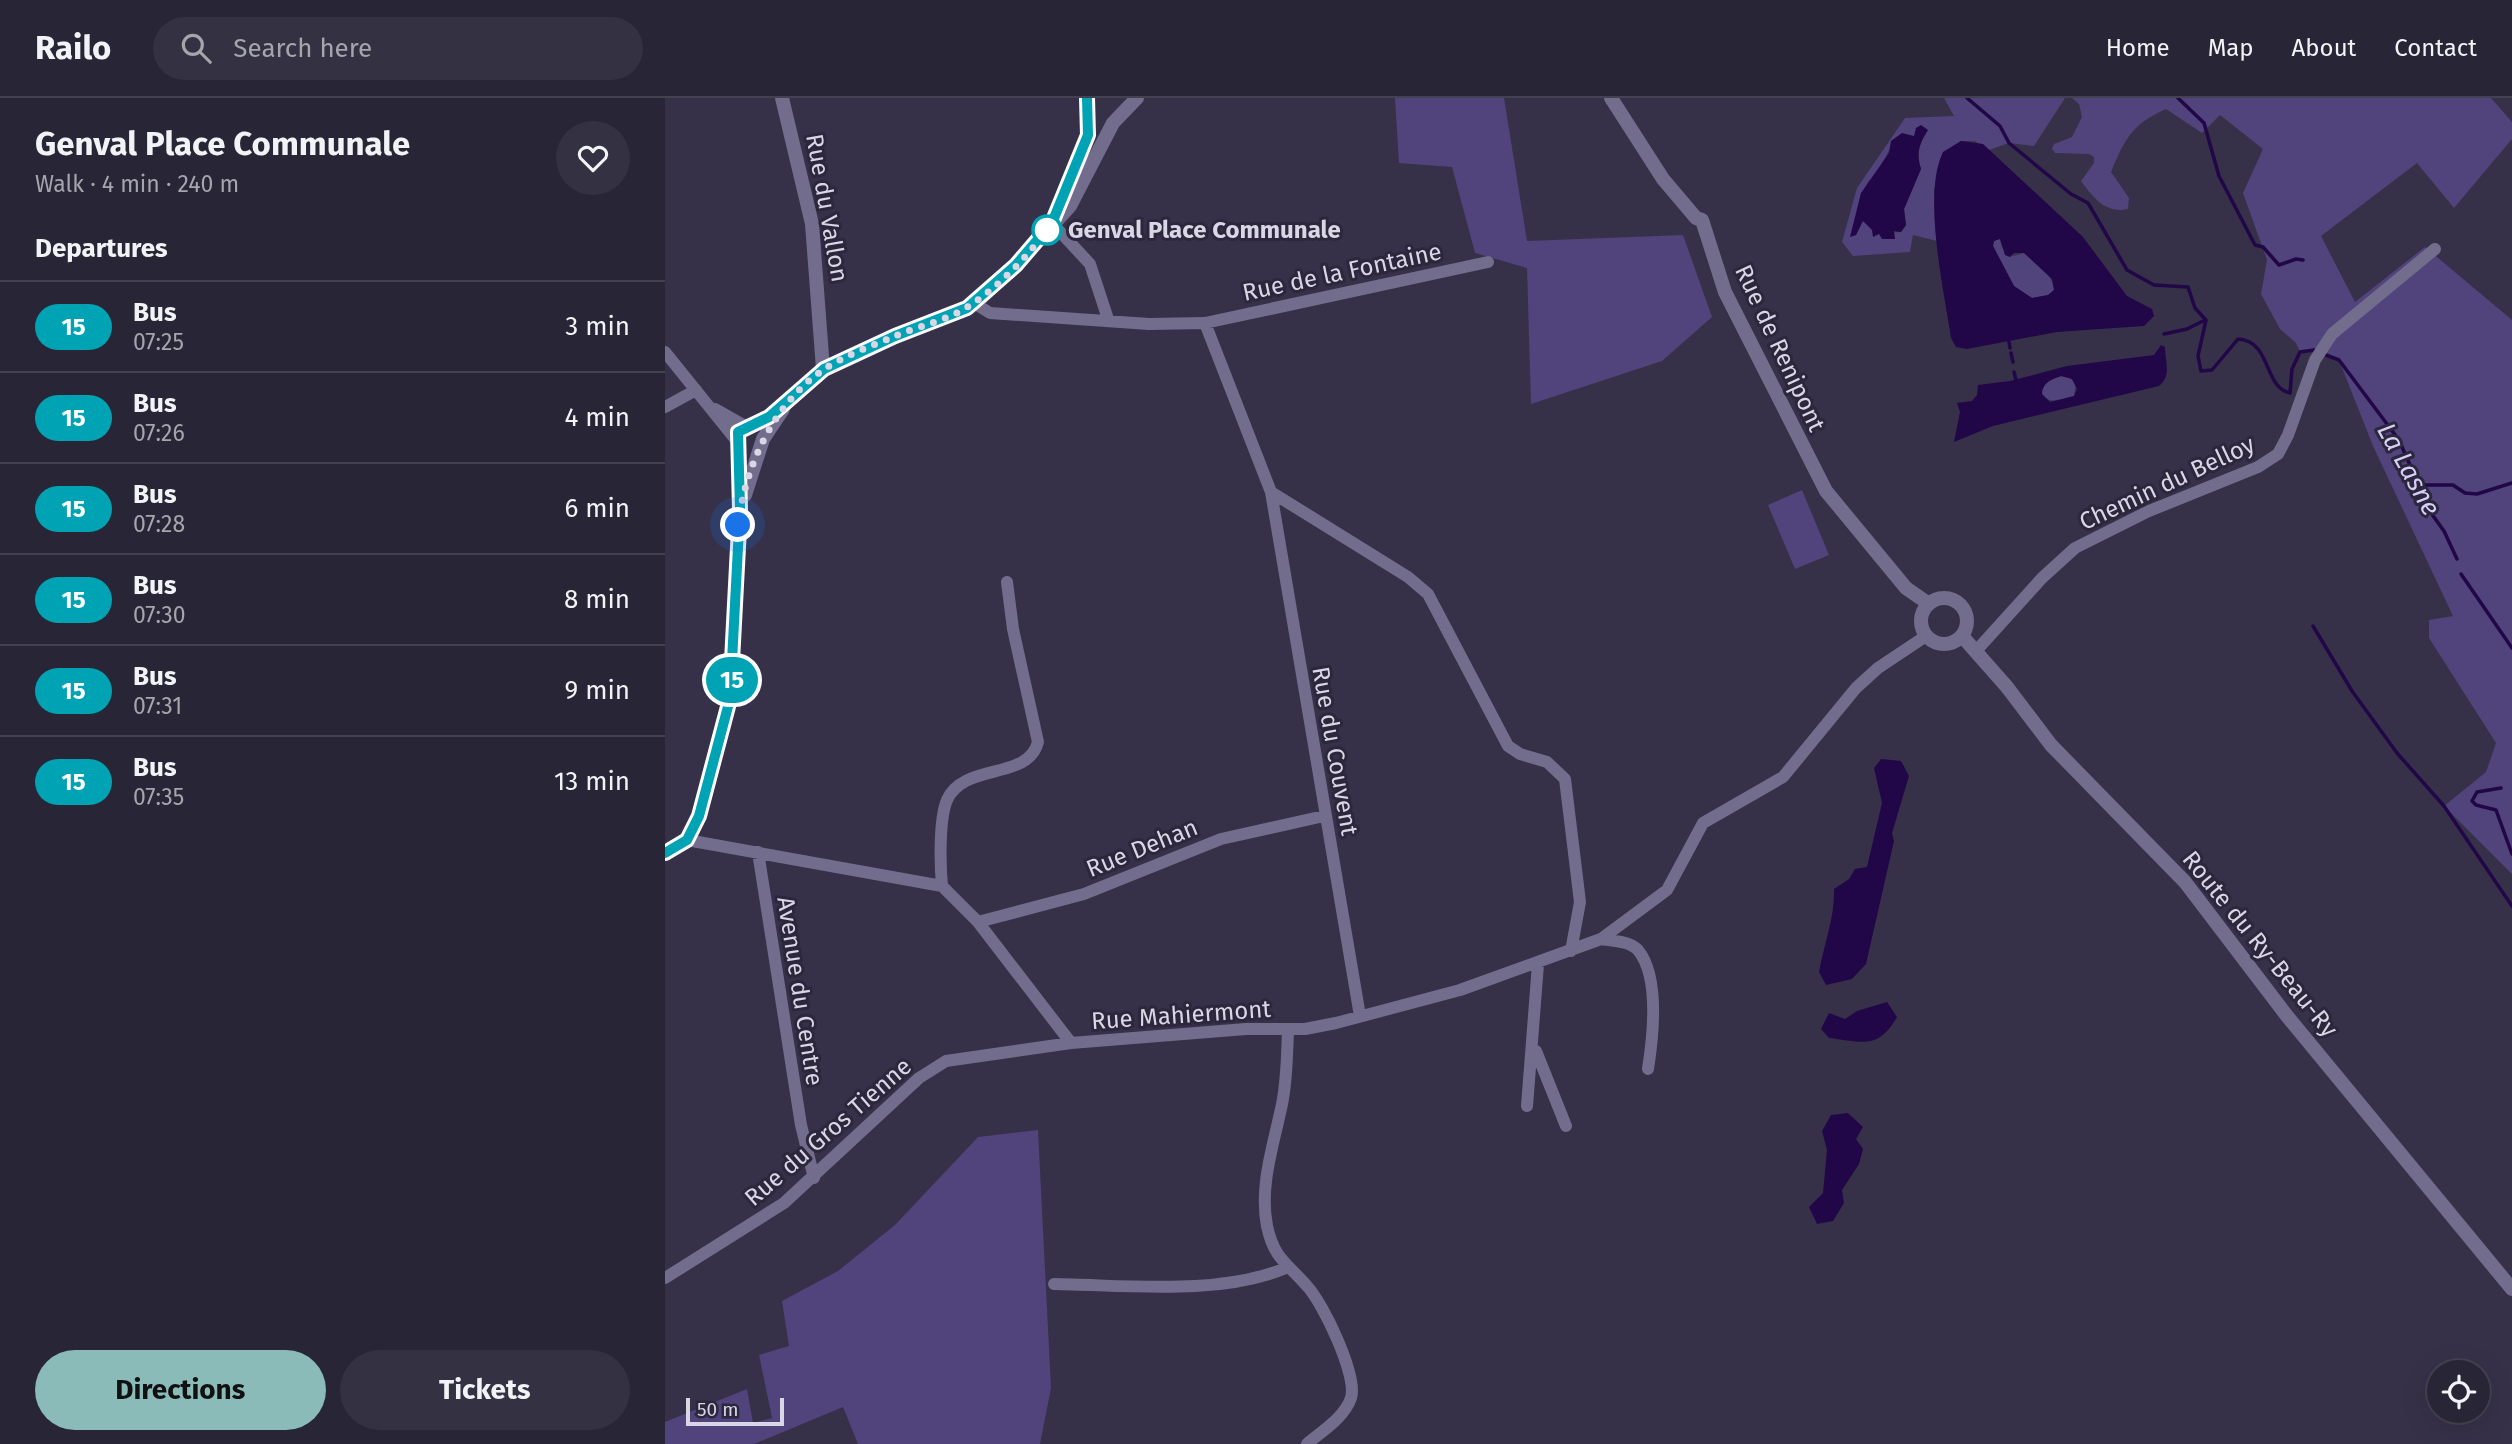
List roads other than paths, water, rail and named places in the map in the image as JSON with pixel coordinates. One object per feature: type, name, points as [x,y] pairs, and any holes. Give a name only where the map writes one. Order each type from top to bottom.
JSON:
[{"type":"street","name":"Rue du Vallon","points":[[782,98],[812,224],[824,369]]},
{"type":"street","points":[[1052,223],[1088,135],[1087,98]]},
{"type":"street","points":[[665,853],[687,840],[699,816],[730,699],[740,509],[738,432],[786,404],[824,369],[974,303],[1016,265],[1070,206],[1113,123],[1137,98]]},
{"type":"street","name":"Rue de Renipont","points":[[1611,98],[1663,179],[1696,218],[1702,220],[1725,292],[1826,491],[1906,588],[1929,604]]},
{"type":"street","points":[[1052,223],[1090,264],[1105,301],[1108,319]]},
{"type":"street","name":"Chemin du Belloy","points":[[1976,650],[2042,578],[2075,548],[2149,511],[2258,467],[2278,454],[2288,435],[2315,360],[2332,334],[2435,248]]},
{"type":"street","name":"Rue de la Fontaine","points":[[974,303],[990,313],[1072,320],[1108,319],[1149,324],[1205,323],[1489,262]]},
{"type":"street","name":"Rue du Couvent","points":[[1205,323],[1271,492],[1360,1016]]},
{"type":"street","points":[[665,352],[712,407],[738,444],[748,453],[762,443]]},
{"type":"street","points":[[665,407],[696,390]]},
{"type":"street","points":[[740,509],[762,443],[786,404]]},
{"type":"street","points":[[712,407],[760,430],[762,443]]},
{"type":"street","points":[[1271,492],[1408,577],[1428,594],[1508,746],[1520,754],[1548,762],[1565,779],[1580,902],[1571,951]]},
{"type":"street","points":[[687,840],[942,886],[945,809],[953,791],[973,777],[1026,761],[1036,750],[1038,742],[1013,629],[1007,582]]},
{"type":"street","points":[[1943,598],[1958,602],[1963,607],[1968,622],[1962,636],[1944,644],[1926,636],[1921,620],[1929,604],[1943,598]]},
{"type":"street","name":"Rue Mahiermont","points":[[942,886],[978,922],[1071,1043],[1246,1029],[1288,1030],[1415,1004],[1538,964],[1601,939],[1667,890],[1703,823],[1783,777],[1856,688],[1878,668],[1926,636]]},
{"type":"street","name":"Route du Ry-Beau-Ry","points":[[1962,636],[2051,745],[2185,882],[2287,1017],[2512,1289]]},
{"type":"street","name":"Rue Dehan","points":[[978,922],[1084,894],[1221,839],[1324,816]]},
{"type":"street","name":"Avenue du Centre","points":[[758,852],[801,1125],[814,1178]]},
{"type":"street","points":[[1601,939],[1630,944],[1638,951],[1644,963],[1655,1018],[1648,1069]]},
{"type":"street","points":[[1527,1106],[1534,1044],[1538,964]]},
{"type":"street","points":[[1288,1030],[1286,1080],[1268,1166],[1265,1202],[1271,1240],[1286,1268],[1309,1287],[1339,1345],[1353,1388],[1344,1411],[1307,1444]]},
{"type":"street","name":"Rue du Gros Tienne","points":[[665,1278],[751,1226],[814,1178],[911,1086],[939,1064],[970,1056],[1071,1043]]},
{"type":"street","points":[[1534,1044],[1566,1126]]},
{"type":"street","points":[[1054,1284],[1175,1287],[1259,1277],[1286,1268]]},
{"type":"waterway","name":"La Lasne","points":[[1967,98],[2000,126],[2009,143],[2071,194],[2088,203],[2127,270],[2154,285],[2188,287],[2195,308],[2206,320],[2198,356],[2201,371],[2212,370],[2238,339],[2257,347],[2275,382],[2290,393],[2292,369],[2300,352],[2314,350]]},
{"type":"waterway","points":[[2178,98],[2204,123],[2219,176],[2255,245],[2263,247],[2279,265],[2296,259],[2303,260]]},
{"type":"waterway","points":[[2164,334],[2187,329],[2205,320]]},
{"type":"waterway","points":[[2009,342],[2010,348]]},
{"type":"waterway","points":[[2011,353],[2013,362]]},
{"type":"waterway","name":"La Lasne","points":[[2326,355],[2339,360],[2399,440],[2431,513],[2444,531],[2457,559]]},
{"type":"waterway","points":[[2014,372],[2016,380]]},
{"type":"waterway","points":[[2418,485],[2453,485],[2465,493],[2477,494],[2512,483]]},
{"type":"waterway","name":"La Lasne","points":[[2461,574],[2512,648]]},
{"type":"waterway","points":[[2313,626],[2352,691],[2397,753],[2444,806],[2512,906]]},
{"type":"waterway","points":[[2501,788],[2477,792],[2472,801],[2476,805],[2496,810],[2512,854]]},
{"type":"place","name":"Genval Place Communale","points":[[1047,230]]}]
